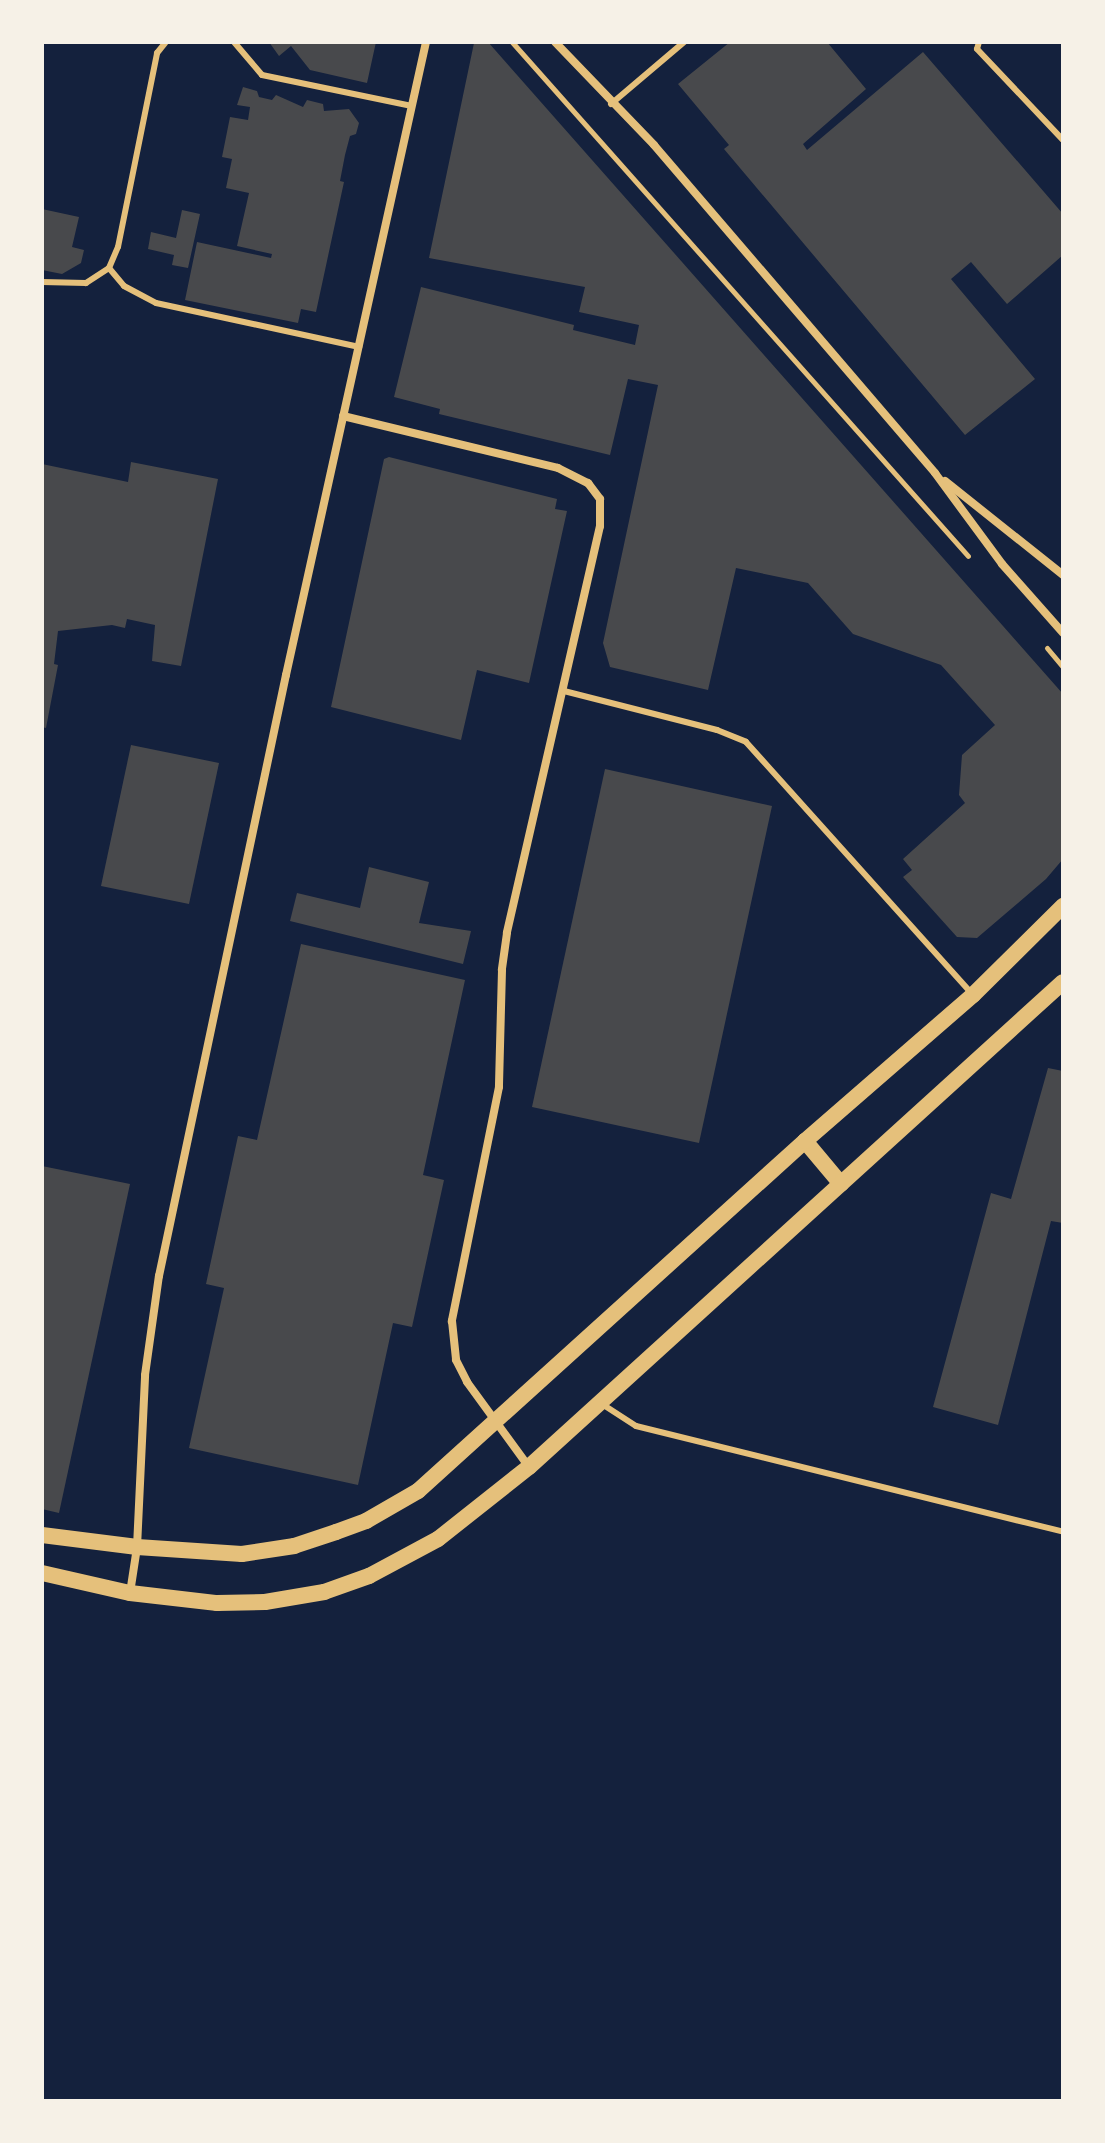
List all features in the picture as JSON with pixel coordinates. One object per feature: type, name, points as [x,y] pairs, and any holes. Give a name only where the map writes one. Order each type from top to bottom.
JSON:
[{"type":"main road","points":[[42,1535],[137,1547],[242,1554],[294,1546],[336,1532],[366,1521],[418,1491],[805,1141],[973,995],[1063,906]]},
{"type":"main road","points":[[42,1573],[130,1593],[217,1603],[265,1602],[324,1592],[369,1576],[438,1539],[529,1467],[1063,982]]},
{"type":"main road","points":[[805,1141],[841,1184]]},
{"type":"street","points":[[130,1593],[137,1547],[145,1375],[159,1276],[426,42]]},
{"type":"street","points":[[555,42],[611,104],[654,145],[935,473],[1002,564],[1063,633]]},
{"type":"street","points":[[343,416],[558,468],[575,474],[595,490],[600,499],[600,526],[507,933],[502,970],[499,1087],[452,1321],[456,1360],[529,1467]]},
{"type":"street","points":[[935,473],[1063,575]]},
{"type":"lane","points":[[42,282],[86,283],[109,268],[118,247],[157,53],[166,42]]},
{"type":"lane","points":[[234,42],[262,75],[412,106]]},
{"type":"lane","points":[[611,104],[684,42]]},
{"type":"lane","points":[[979,42],[977,49],[1063,140]]},
{"type":"lane","points":[[109,268],[124,286],[156,303],[359,347]]},
{"type":"lane","points":[[564,691],[717,730],[746,742],[973,995]]},
{"type":"lane","points":[[599,1402],[636,1426],[1063,1532]]},
{"type":"path","points":[[512,42],[973,562]]},
{"type":"path","points":[[1043,643],[1063,667]]},
{"type":"building","points":[[269,42],[376,42],[367,83],[310,70],[291,46],[279,56]]},
{"type":"building","points":[[488,42],[1063,694],[1063,859],[1046,879],[977,938],[957,937],[903,877],[912,870],[903,859],[965,803],[959,795],[962,755],[995,725],[941,665],[853,634],[808,583],[736,568],[708,690],[610,667],[603,643],[658,385],[628,379],[610,455],[439,414],[440,409],[394,397],[421,287],[574,325],[573,330],[635,345],[639,325],[579,312],[585,287],[429,258],[474,43]]},
{"type":"building","points":[[730,42],[827,42],[866,89],[803,144],[807,150],[923,52],[1063,214],[1063,255],[1007,304],[971,262],[951,279],[1035,379],[965,435],[724,149],[729,145],[678,84]]},
{"type":"building","points":[[243,87],[257,91],[259,97],[272,100],[276,95],[303,107],[307,100],[323,104],[324,111],[349,109],[359,123],[356,134],[350,136],[345,155],[340,181],[344,182],[316,312],[301,309],[298,323],[185,300],[197,242],[271,258],[272,254],[237,246],[249,193],[226,188],[232,159],[222,157],[230,117],[248,120],[250,107],[237,105]]},
{"type":"building","points":[[42,209],[79,217],[72,247],[84,250],[81,263],[62,274],[42,270]]},
{"type":"building","points":[[182,210],[200,214],[188,268],[172,265],[174,255],[148,249],[151,232],[176,238]]},
{"type":"building","points":[[389,457],[557,499],[555,509],[567,511],[529,683],[477,670],[461,740],[331,707],[384,459]]},
{"type":"building","points":[[131,462],[218,479],[181,666],[152,661],[155,625],[127,619],[125,628],[112,625],[58,631],[54,664],[58,665],[46,728],[42,727],[42,464],[128,482]]},
{"type":"building","points":[[131,745],[219,763],[189,904],[101,886]]},
{"type":"building","points":[[605,769],[772,806],[699,1143],[532,1107]]},
{"type":"building","points":[[369,867],[429,882],[419,923],[471,931],[463,964],[290,921],[297,893],[360,908]]},
{"type":"building","points":[[301,944],[465,980],[423,1175],[444,1180],[412,1327],[393,1323],[358,1485],[189,1448],[224,1288],[206,1284],[238,1136],[257,1140]]},
{"type":"building","points":[[1048,1068],[1063,1071],[1063,1223],[1051,1221],[998,1425],[933,1407],[991,1193],[1011,1199]]},
{"type":"building","points":[[42,1166],[130,1184],[59,1513],[42,1509]]}]
